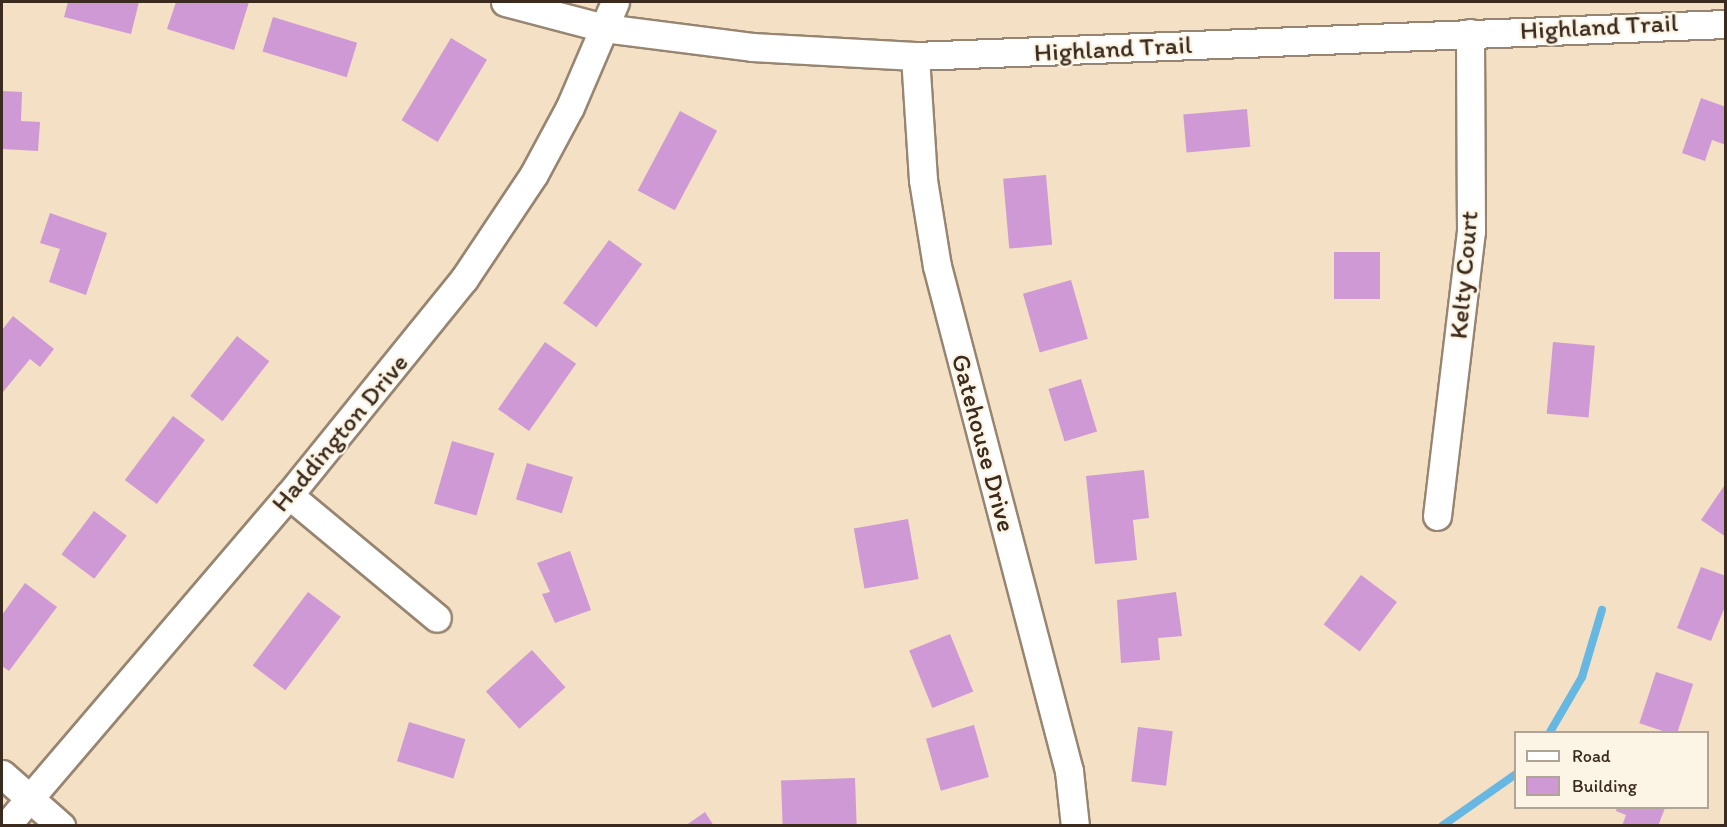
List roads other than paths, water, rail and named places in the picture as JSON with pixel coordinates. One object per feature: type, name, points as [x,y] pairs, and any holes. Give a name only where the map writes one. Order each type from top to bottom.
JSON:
[{"type":"street","name":"Highland Trail","points":[[505,2],[604,28],[752,47],[915,56],[1725,24]]},
{"type":"street","name":"Haddington Drive","points":[[6,825],[289,495],[422,335],[492,240],[570,107],[615,2]]},
{"type":"street","name":"Kelty Court","points":[[1437,516],[1471,231],[1470,33]]},
{"type":"street","name":"Gatehouse Drive","points":[[915,56],[923,180],[937,266],[1070,771],[1075,825]]},
{"type":"street","points":[[289,495],[437,618]]},
{"type":"street","points":[[2,774],[61,825]]},
{"type":"waterway","points":[[1551,731],[1582,677],[1602,610]]},
{"type":"waterway","points":[[1442,826],[1514,775]]}]
